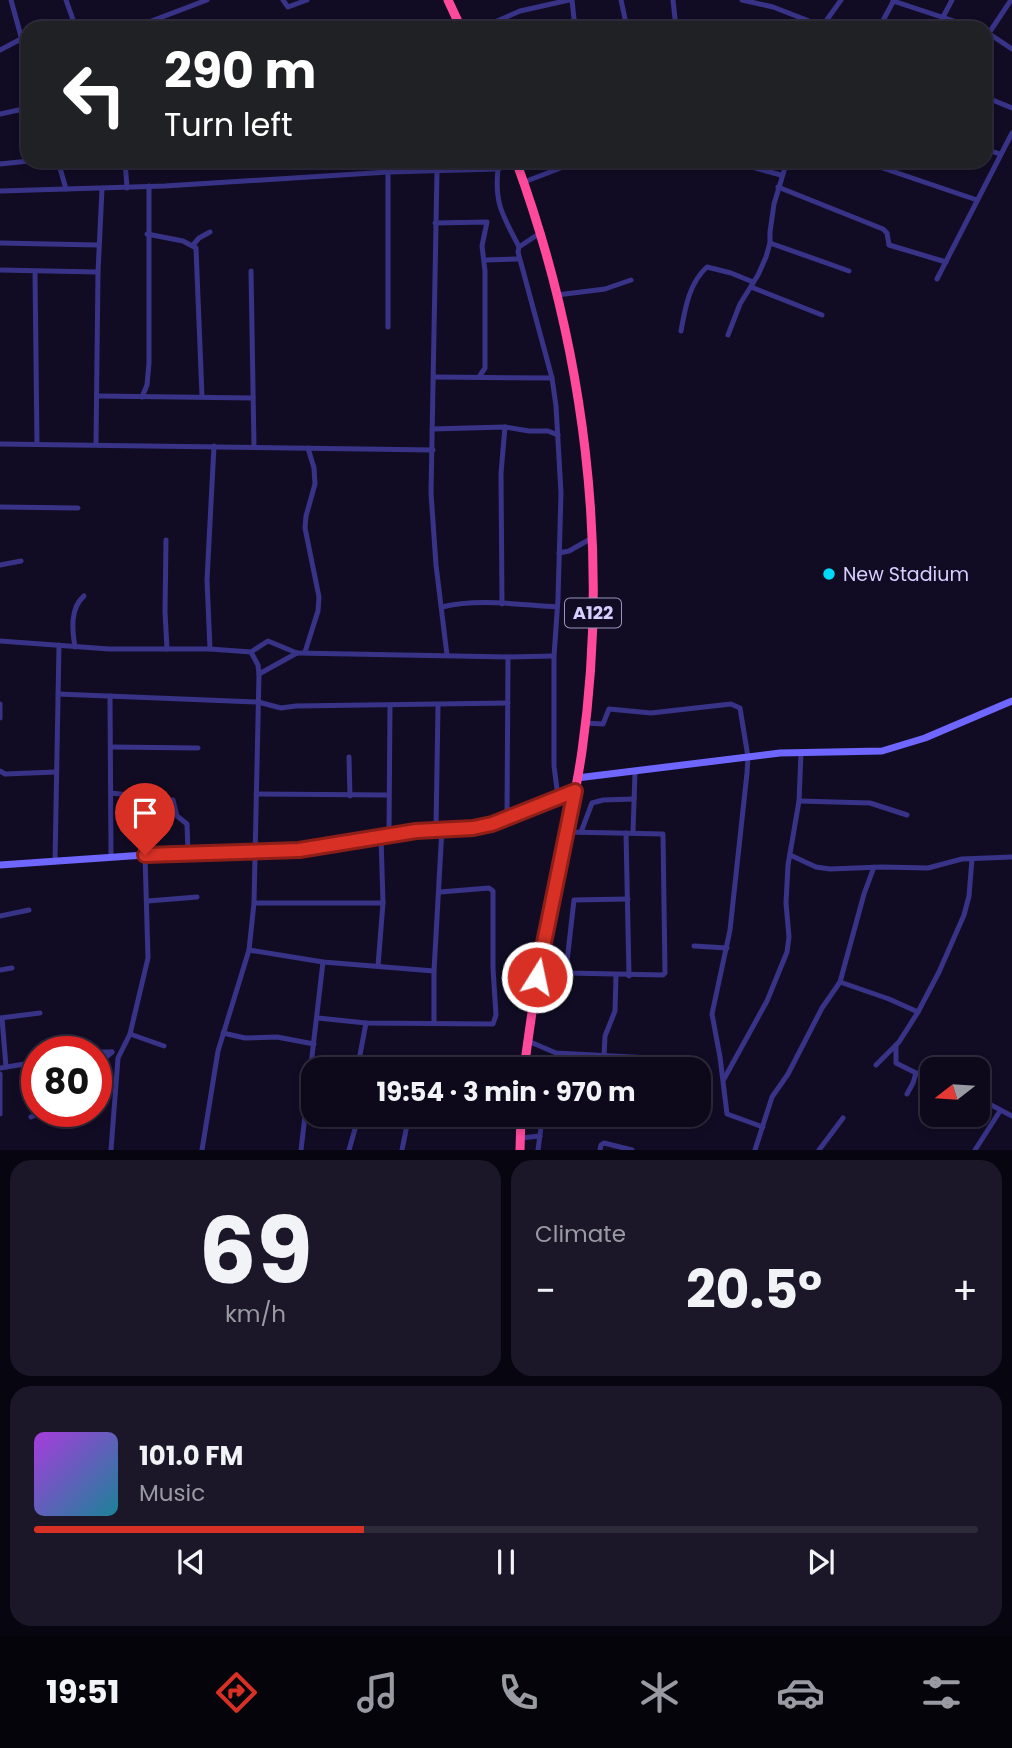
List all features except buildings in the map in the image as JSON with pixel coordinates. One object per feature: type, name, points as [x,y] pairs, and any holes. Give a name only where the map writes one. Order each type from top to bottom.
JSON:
[{"type":"highway","points":[[452,1],[459,21]]},
{"type":"highway","name":"A122","points":[[519,168],[541,232],[557,295],[579,406],[589,485],[592,538],[592,640],[585,723],[568,832],[544,938],[526,1057]]},
{"type":"highway","points":[[520,1150],[521,1127]]},
{"type":"street","points":[[0,50],[21,39],[11,0]]},
{"type":"street","points":[[66,0],[74,21]]},
{"type":"street","points":[[152,21],[207,0]]},
{"type":"street","points":[[283,0],[288,7],[307,0]]},
{"type":"street","points":[[497,21],[520,11],[570,0],[574,21]]},
{"type":"street","points":[[621,0],[626,21]]},
{"type":"street","points":[[673,0],[675,21]]},
{"type":"street","points":[[742,0],[779,9],[808,21]]},
{"type":"street","points":[[826,21],[841,0]]},
{"type":"street","points":[[883,21],[894,0],[955,21]]},
{"type":"street","points":[[943,17],[952,0]]},
{"type":"street","points":[[992,26],[1011,0]]},
{"type":"street","points":[[992,36],[1012,49]]},
{"type":"street","points":[[992,100],[1012,108]]},
{"type":"street","points":[[0,114],[21,110]]},
{"type":"street","points":[[937,279],[1012,133]]},
{"type":"street","points":[[992,151],[1000,154]]},
{"type":"street","points":[[0,164],[21,162]]},
{"type":"street","points":[[60,168],[66,189]]},
{"type":"street","points":[[126,168],[127,188]]},
{"type":"street","points":[[524,182],[561,168]]},
{"type":"street","points":[[756,168],[781,175]]},
{"type":"street","points":[[728,335],[740,304],[763,266],[784,168]]},
{"type":"street","points":[[883,168],[977,200]]},
{"type":"street","points":[[0,191],[127,188],[388,172],[498,169],[498,198],[503,218],[519,247],[518,258],[530,292],[552,378],[558,435],[561,493],[554,656],[554,766],[558,797]]},
{"type":"street","points":[[437,171],[432,526],[447,655]]},
{"type":"street","points":[[388,172],[388,327]]},
{"type":"street","points":[[149,186],[148,385],[154,397]]},
{"type":"street","points":[[778,187],[883,229],[887,233],[889,244],[946,262]]},
{"type":"street","points":[[96,443],[98,245],[102,189]]},
{"type":"street","points":[[435,223],[488,222],[503,218]]},
{"type":"street","points":[[479,377],[485,368],[485,260],[482,246],[488,222]]},
{"type":"street","points":[[193,244],[211,232]]},
{"type":"street","points":[[519,247],[541,232]]},
{"type":"street","points":[[147,234],[193,244],[196,248],[199,268],[202,396]]},
{"type":"street","points":[[0,243],[98,245]]},
{"type":"street","points":[[770,243],[849,271]]},
{"type":"street","points":[[485,260],[518,258]]},
{"type":"street","points":[[681,331],[692,289],[698,276],[707,267],[731,273],[822,315]]},
{"type":"street","points":[[0,270],[98,272]]},
{"type":"street","points":[[35,271],[37,444]]},
{"type":"street","points":[[251,271],[254,447]]},
{"type":"street","points":[[557,295],[606,289],[631,280]]},
{"type":"street","points":[[485,368],[494,377]]},
{"type":"street","points":[[434,377],[552,378]]},
{"type":"street","points":[[142,397],[148,385]]},
{"type":"street","points":[[98,396],[253,398]]},
{"type":"street","points":[[432,429],[505,427],[548,431],[558,435]]},
{"type":"street","points":[[502,604],[501,473],[505,427]]},
{"type":"street","points":[[0,444],[96,443],[433,450]]},
{"type":"street","points":[[210,649],[207,580],[214,446]]},
{"type":"street","points":[[305,652],[318,611],[319,597],[305,528],[315,484],[308,448]]},
{"type":"street","points":[[0,507],[78,508]]},
{"type":"street","points":[[559,553],[569,551],[592,538]]},
{"type":"street","points":[[166,540],[167,649]]},
{"type":"street","points":[[0,565],[21,561]]},
{"type":"street","points":[[75,647],[72,633],[73,614],[79,600],[84,596]]},
{"type":"street","points":[[442,607],[502,604],[557,607]]},
{"type":"street","points":[[0,641],[75,647],[250,652],[268,641],[297,653]]},
{"type":"street","points":[[55,862],[59,645]]},
{"type":"street","points":[[204,1149],[212,1081],[223,1033],[249,950],[254,903],[259,674],[258,665],[250,652]]},
{"type":"street","points":[[259,674],[297,653],[305,652],[554,656]]},
{"type":"street","points":[[507,818],[508,657]]},
{"type":"street","points":[[58,694],[258,702],[281,708],[508,703]]},
{"type":"street","points":[[110,696],[111,857]]},
{"type":"street","points":[[577,778],[748,757],[890,749],[961,724],[1012,701]]},
{"type":"street","points":[[0,704],[0,718]]},
{"type":"street","points":[[377,966],[383,903],[390,705]]},
{"type":"street","points":[[585,723],[603,724],[609,709],[651,713],[736,705],[741,711],[748,757],[727,948],[712,1013],[727,1114],[763,1127]]},
{"type":"street","points":[[434,1023],[439,892],[438,706]]},
{"type":"street","points":[[111,747],[198,748]]},
{"type":"street","points":[[723,1082],[767,1002],[787,952],[787,890],[799,801],[801,753]]},
{"type":"street","points":[[349,757],[350,796]]},
{"type":"street","points":[[0,771],[5,774],[55,772]]},
{"type":"street","points":[[634,832],[635,772]]},
{"type":"street","points":[[0,865],[188,852],[299,850],[439,828],[473,828],[507,818],[575,791]]},
{"type":"street","points":[[111,793],[173,800],[177,816],[187,824],[188,852]]},
{"type":"street","points":[[256,794],[388,795]]},
{"type":"street","points":[[581,832],[592,803],[634,799]]},
{"type":"street","points":[[799,801],[870,803],[907,815]]},
{"type":"street","points":[[568,832],[661,832],[664,837],[665,973],[628,976],[568,973],[566,970],[573,902],[577,899],[628,899]]},
{"type":"street","points":[[626,833],[628,976]]},
{"type":"street","points":[[111,1150],[120,1050],[130,1034],[148,958],[145,855]]},
{"type":"street","points":[[790,855],[822,869],[928,868],[962,859],[1012,857]]},
{"type":"street","points":[[876,1065],[896,1045],[918,1012],[939,972],[964,915],[969,897],[972,859]]},
{"type":"street","points":[[755,1150],[772,1097],[788,1074],[822,1008],[840,982],[874,867]]},
{"type":"street","points":[[318,1018],[366,1023],[489,1024],[495,1021],[493,891],[489,888],[439,892]]},
{"type":"street","points":[[148,901],[197,897]]},
{"type":"street","points":[[254,903],[383,903]]},
{"type":"street","points":[[0,916],[29,910]]},
{"type":"street","points":[[694,946],[727,948]]},
{"type":"street","points":[[249,950],[323,962],[434,971]]},
{"type":"street","points":[[301,1150],[323,962]]},
{"type":"street","points":[[0,970],[12,968]]},
{"type":"street","points":[[604,1056],[605,1036],[615,1011],[616,975]]},
{"type":"street","points":[[840,982],[918,1012]]},
{"type":"street","points":[[21,1064],[3,1067],[1,1018],[40,1013]]},
{"type":"street","points":[[360,1057],[366,1023]]},
{"type":"street","points":[[223,1033],[245,1038],[277,1037],[314,1044]]},
{"type":"street","points":[[130,1034],[164,1046]]},
{"type":"street","points":[[528,1041],[551,1052],[626,1057]]},
{"type":"street","points":[[896,1045],[896,1063],[920,1073]]},
{"type":"street","points":[[112,1052],[120,1050]]},
{"type":"street","points":[[906,1094],[916,1073]]},
{"type":"street","points":[[0,1074],[0,1114]]},
{"type":"street","points":[[990,1105],[1012,1116]]},
{"type":"street","points":[[975,1150],[1000,1111]]},
{"type":"street","points":[[819,1150],[843,1118]]},
{"type":"street","points":[[349,1150],[356,1127]]},
{"type":"street","points":[[402,1150],[407,1127]]},
{"type":"street","points":[[538,1150],[541,1127]]},
{"type":"street","points":[[520,1139],[540,1136]]},
{"type":"street","points":[[600,1150],[604,1143],[632,1150]]},
{"type":"place","name":"New Stadium","points":[[829,574]]},
{"type":"route","points":[[145,855],[299,850],[416,831],[482,827],[575,791],[537,977]]}]
